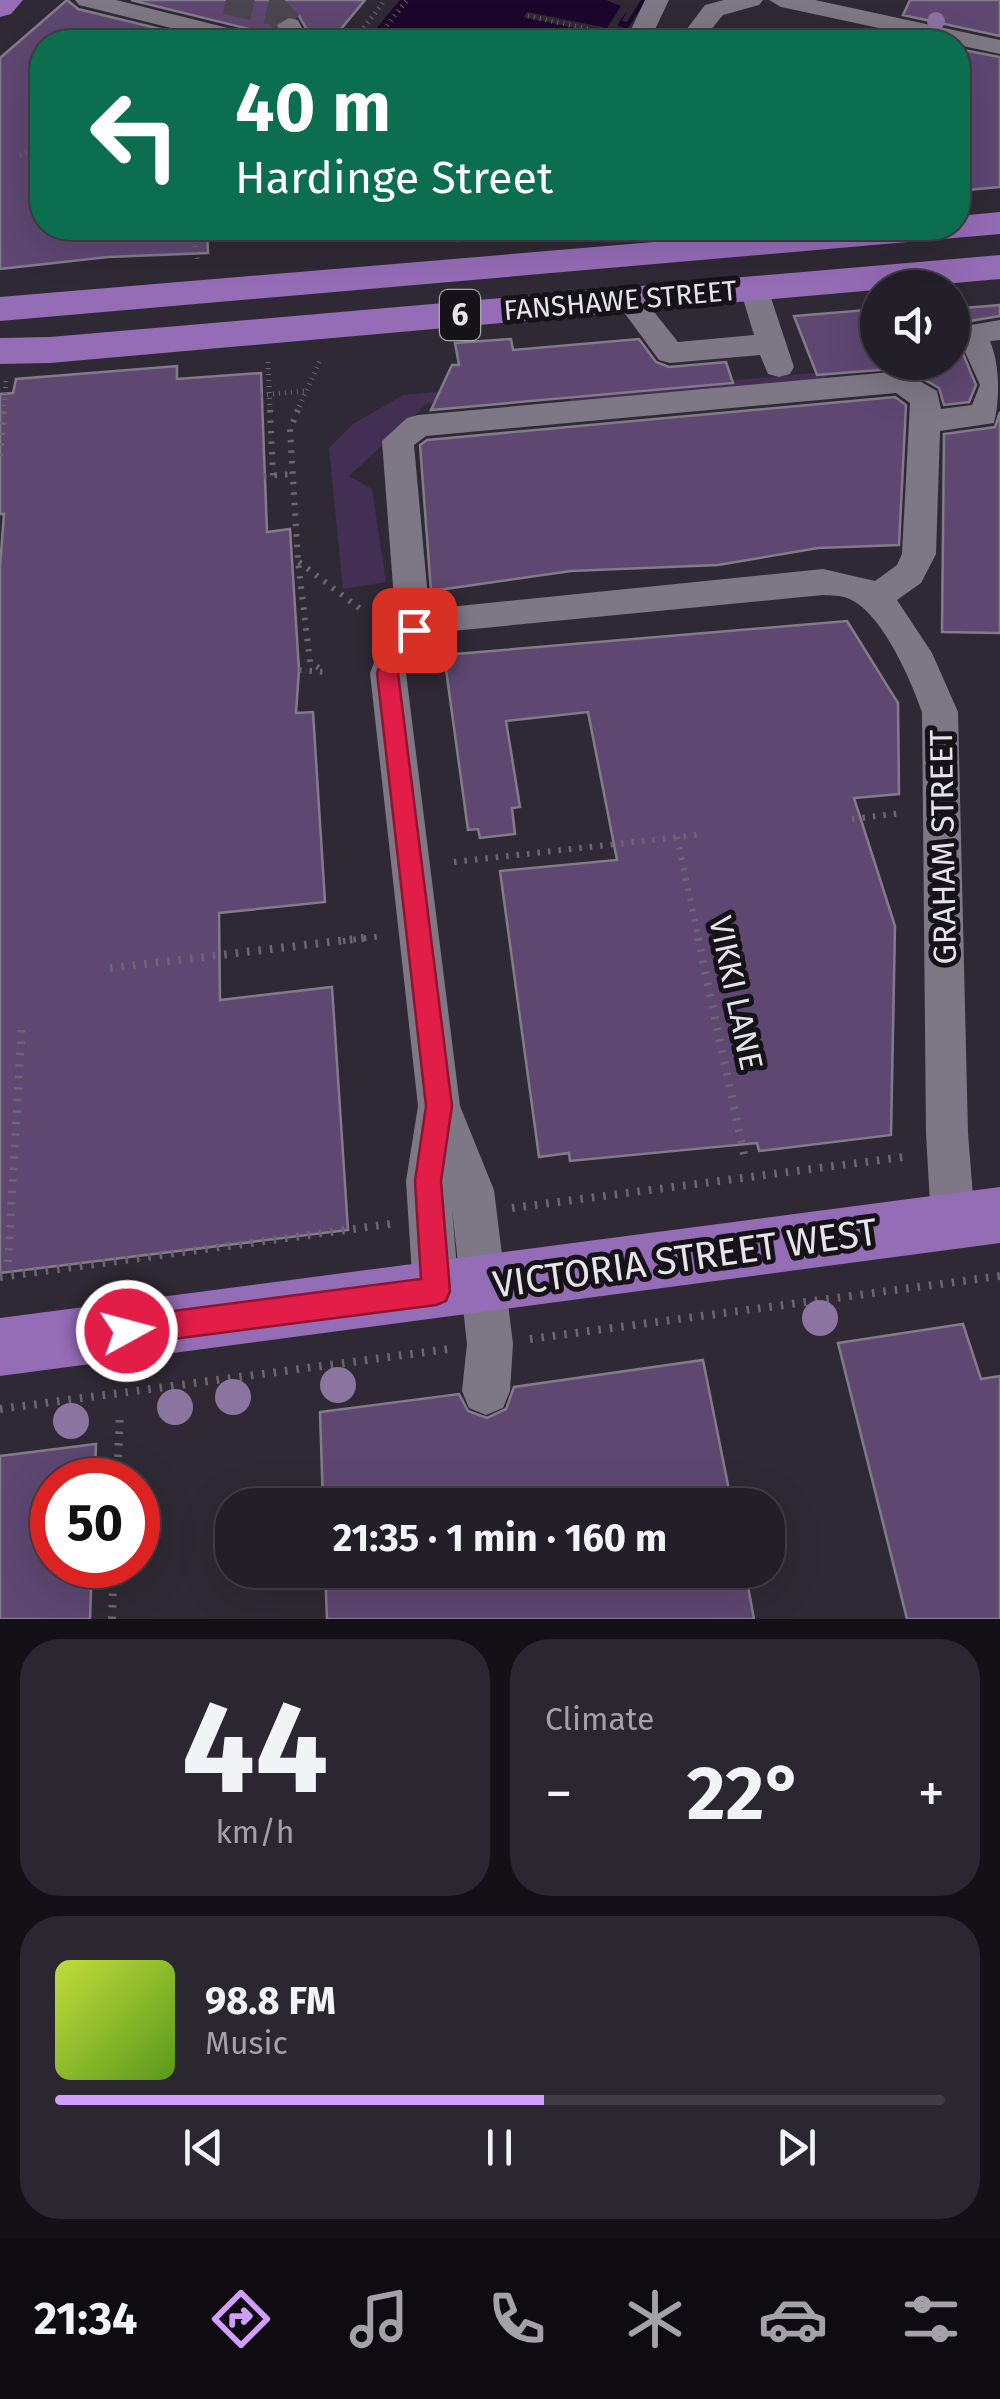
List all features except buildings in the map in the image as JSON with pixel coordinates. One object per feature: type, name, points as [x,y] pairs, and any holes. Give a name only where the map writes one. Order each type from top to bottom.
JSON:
[{"type":"main road","points":[[0,8],[8,0]]},
{"type":"main road","points":[[970,226],[1000,223]]},
{"type":"main road","name":"FANSHAWE STREET","points":[[0,309],[808,240]]},
{"type":"main road","name":"FANSHAWE STREET","points":[[2,364],[50,350],[1000,268]]},
{"type":"main road","name":"VICTORIA STREET WEST","points":[[0,1347],[976,1218]]},
{"type":"street","points":[[87,0],[208,30]]},
{"type":"street","points":[[130,10],[155,0]]},
{"type":"street","points":[[632,30],[657,0]]},
{"type":"street","points":[[699,30],[714,10],[752,0]]},
{"type":"street","points":[[781,0],[921,30]]},
{"type":"street","points":[[970,41],[1000,47]]},
{"type":"street","points":[[629,300],[670,353],[776,357],[754,288]]},
{"type":"street","points":[[926,421],[983,416],[998,385],[976,341],[981,332],[1000,330]]},
{"type":"street","points":[[414,630],[398,441],[418,426],[902,382],[926,399],[932,489],[916,563],[909,574],[874,599],[856,587],[824,582],[442,619],[414,630],[396,649],[388,673],[439,1106],[428,1181],[460,1288],[490,1344],[486,1390]]},
{"type":"street","name":"GRAHAM STREET","points":[[874,599],[921,668],[940,712],[947,1132],[976,1218]]},
{"type":"path","points":[[362,30],[385,0]]},
{"type":"path","points":[[383,30],[407,0]]},
{"type":"path","points":[[528,16],[586,30]]},
{"type":"path","points":[[20,155],[30,150]]},
{"type":"path","points":[[197,240],[198,264]]},
{"type":"path","points":[[299,670],[325,672],[310,662],[298,561],[290,429],[324,352]]},
{"type":"path","points":[[0,456],[2,364]]},
{"type":"path","points":[[268,367],[265,395],[270,410],[273,472]]},
{"type":"path","points":[[265,395],[304,391]]},
{"type":"path","points":[[264,476],[273,472],[293,474]]},
{"type":"path","points":[[298,561],[363,611]]},
{"type":"path","points":[[852,819],[903,813]]},
{"type":"path","points":[[454,862],[696,835]]},
{"type":"path","name":"VIKKI LANE","points":[[677,837],[745,1159]]},
{"type":"path","points":[[110,968],[419,932]]},
{"type":"path","points":[[8,1262],[22,1022]]},
{"type":"path","points":[[506,1208],[910,1156]]},
{"type":"path","points":[[0,1277],[400,1222]]},
{"type":"path","points":[[0,1409],[19,1407]]},
{"type":"path","points":[[118,1458],[120,1414]]},
{"type":"path","points":[[112,1619],[113,1588]]},
{"type":"shaded area","points":[[400,0],[646,0],[627,30],[375,30]]},
{"type":"shaded area","points":[[824,372],[828,383],[572,404],[568,393],[428,403],[349,476],[372,489],[386,582],[343,589],[329,448],[353,424],[403,395],[568,380],[597,393]]},
{"type":"pier","points":[[606,0],[641,0],[627,22],[622,21],[627,11],[617,25],[623,30],[584,30],[524,17],[527,12],[607,28],[621,6]]},
{"type":"tunnel","points":[[226,0],[277,12],[289,25]]},
{"type":"route","points":[[127,1331],[436,1291],[428,1181],[439,1106],[388,673],[396,649],[414,630]]}]
